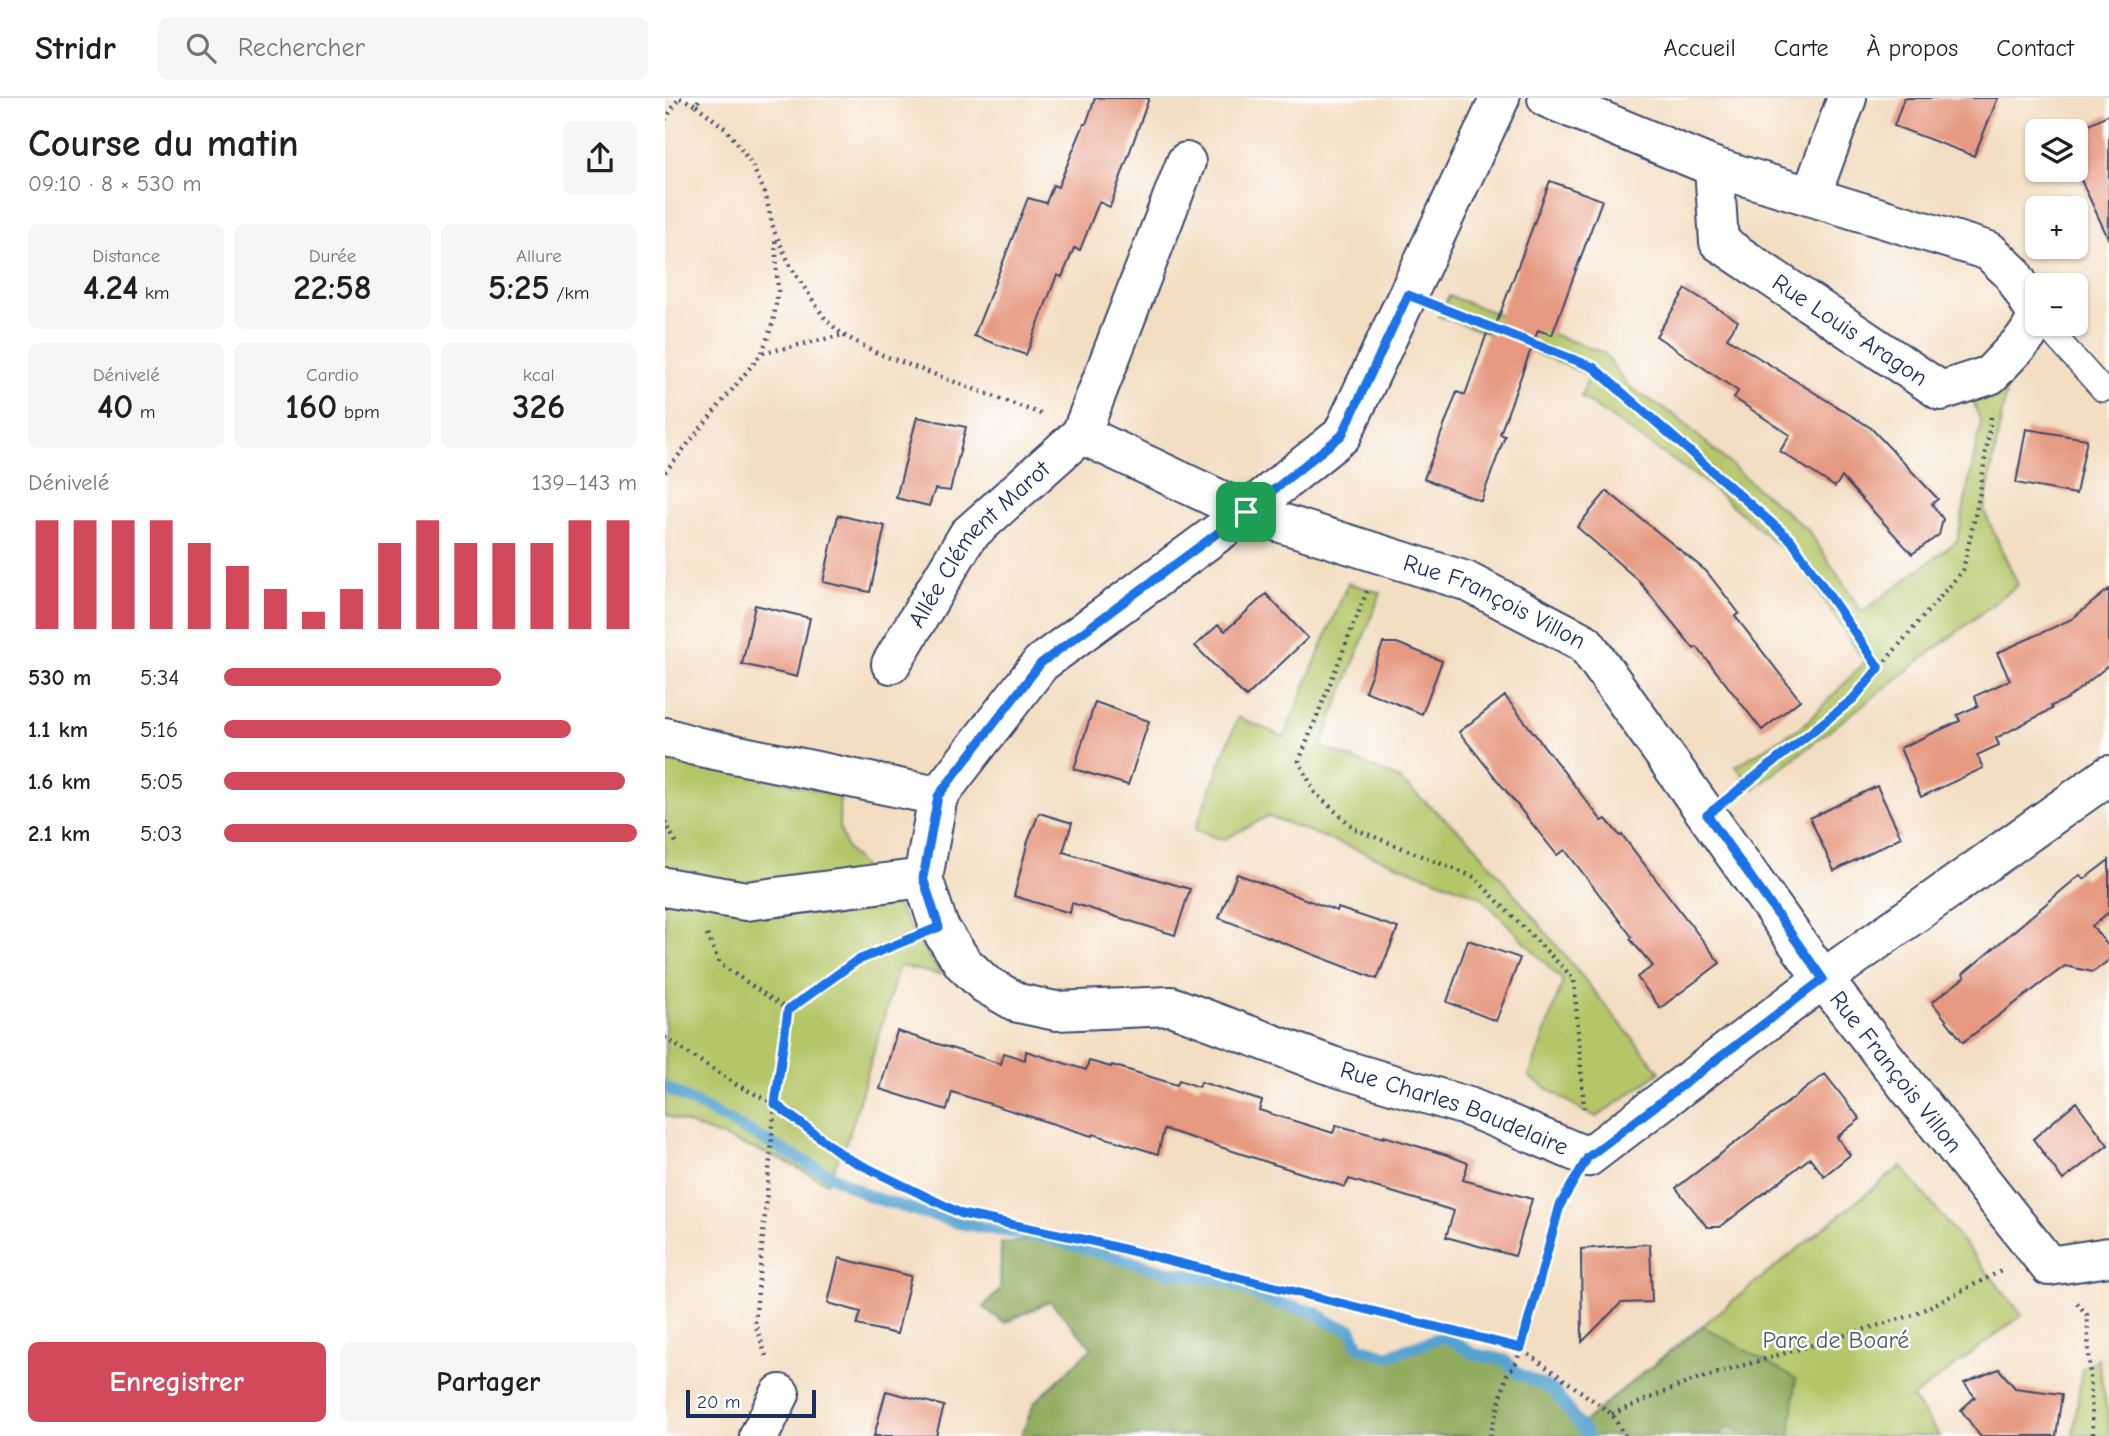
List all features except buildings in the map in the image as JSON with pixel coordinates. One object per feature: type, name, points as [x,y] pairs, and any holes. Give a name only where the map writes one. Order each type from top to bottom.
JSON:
[{"type":"street","points":[[665,887],[746,901],[923,878],[938,796],[1041,663],[1246,512],[1342,435],[1500,98]]},
{"type":"street","name":"Rue Louis Aragon","points":[[1547,98],[1714,167],[1989,251],[2012,273],[2025,296]]},
{"type":"street","points":[[1811,196],[1847,98]]},
{"type":"street","name":"Allée Clément Marot","points":[[891,664],[968,535],[1081,434],[1186,162]]},
{"type":"street","name":"Rue Louis Aragon","points":[[1714,167],[1719,242],[1941,391],[1990,375],[2027,336]]},
{"type":"street","points":[[1081,434],[1246,512]]},
{"type":"street","name":"Rue François Villon","points":[[1246,512],[1466,581],[1585,643],[1823,979],[2043,1259]]},
{"type":"street","points":[[665,737],[695,746],[938,796]]},
{"type":"street","name":"Rue Charles Baudelaire","points":[[923,878],[939,927],[964,962],[985,984],[1018,1003],[1056,1011],[1171,1006],[1332,1066],[1469,1107],[1588,1157],[1823,979],[2109,775]]},
{"type":"street","points":[[2043,1259],[2109,1257]]},
{"type":"street","points":[[759,1436],[780,1394]]},
{"type":"lane","points":[[2055,336],[2103,390]]},
{"type":"path","points":[[665,120],[679,98],[696,105],[727,130],[751,163],[765,193],[775,231],[792,269],[827,320],[843,335],[877,353],[1076,428],[1081,434]]},
{"type":"path","points":[[696,105],[700,98]]},
{"type":"path","points":[[665,472],[762,353],[773,323],[778,291],[775,231]]},
{"type":"path","points":[[1408,295],[1593,367],[1791,540],[1879,668]]},
{"type":"path","points":[[762,353],[843,335]]},
{"type":"path","points":[[1707,815],[1853,699],[1963,570],[1980,493],[1990,429],[1993,404],[1990,375]]},
{"type":"path","points":[[1381,554],[1299,761],[1315,793],[1355,829],[1474,877],[1574,979],[1588,1157],[1560,1205],[1521,1348],[1517,1361],[1507,1375],[1490,1436]]},
{"type":"path","points":[[780,1394],[755,1323],[775,1104],[788,1010],[856,961],[939,927]]},
{"type":"path","points":[[705,930],[720,964],[788,1010]]},
{"type":"path","points":[[665,1038],[737,1085],[775,1104],[847,1158],[962,1214],[1087,1240],[1521,1348],[1612,1415],[1625,1436]]},
{"type":"path","points":[[1612,1415],[1691,1381],[1913,1315],[2043,1259],[2087,1315],[2094,1436]]},
{"type":"green space","points":[[1449,296],[1604,353],[1628,386],[1677,417],[1808,530],[1862,612],[1957,541],[1981,423],[1974,403],[2008,381],[1984,511],[2018,585],[1754,789],[1736,766],[1804,725],[1865,662],[1801,565],[1706,483],[1581,397],[1589,375],[1438,316]]},
{"type":"green space","points":[[1348,583],[1381,593],[1321,746],[1396,777],[1472,842],[1660,1072],[1597,1117],[1529,1077],[1563,981],[1480,896],[1268,816],[1223,840],[1195,830],[1238,717],[1284,737]]},
{"type":"green space","points":[[665,752],[840,796],[839,826],[847,849],[893,901],[941,975],[899,966],[849,1135],[827,1183],[780,1159],[665,1115]]},
{"type":"green space","name":"Parc de Boaré","points":[[1901,1166],[2022,1315],[1912,1398],[1940,1436],[1588,1436],[1613,1397]]},
{"type":"green space","points":[[1051,1239],[1164,1271],[1230,1282],[1272,1302],[1315,1312],[1332,1324],[1351,1329],[1359,1347],[1388,1356],[1445,1336],[1473,1354],[1504,1360],[1519,1374],[1553,1390],[1580,1426],[1703,1326],[1796,1379],[1790,1436],[1750,1436],[1729,1426],[1717,1436],[1021,1436],[1034,1403],[1092,1348],[1050,1301],[1004,1323],[983,1307],[1000,1290],[1001,1243]]},
{"type":"green space","points":[[2098,1359],[2109,1436],[2073,1436],[2082,1369]]},
{"type":"waterway","points":[[665,1087],[871,1197],[958,1223],[1051,1239],[1164,1271],[1230,1282],[1272,1302],[1315,1312],[1332,1324],[1351,1329],[1359,1347],[1388,1356],[1445,1336],[1473,1354],[1504,1360],[1519,1374],[1553,1390],[1588,1436]]},
{"type":"route","points":[[1408,295],[1593,367],[1791,540],[1879,668],[1853,699],[1707,815],[1823,979],[1588,1157],[1560,1205],[1521,1348],[1087,1240],[962,1214],[847,1158],[775,1104],[788,1010],[856,961],[939,927],[923,878],[938,796],[1041,663],[1246,512],[1342,435],[1408,295]]}]
